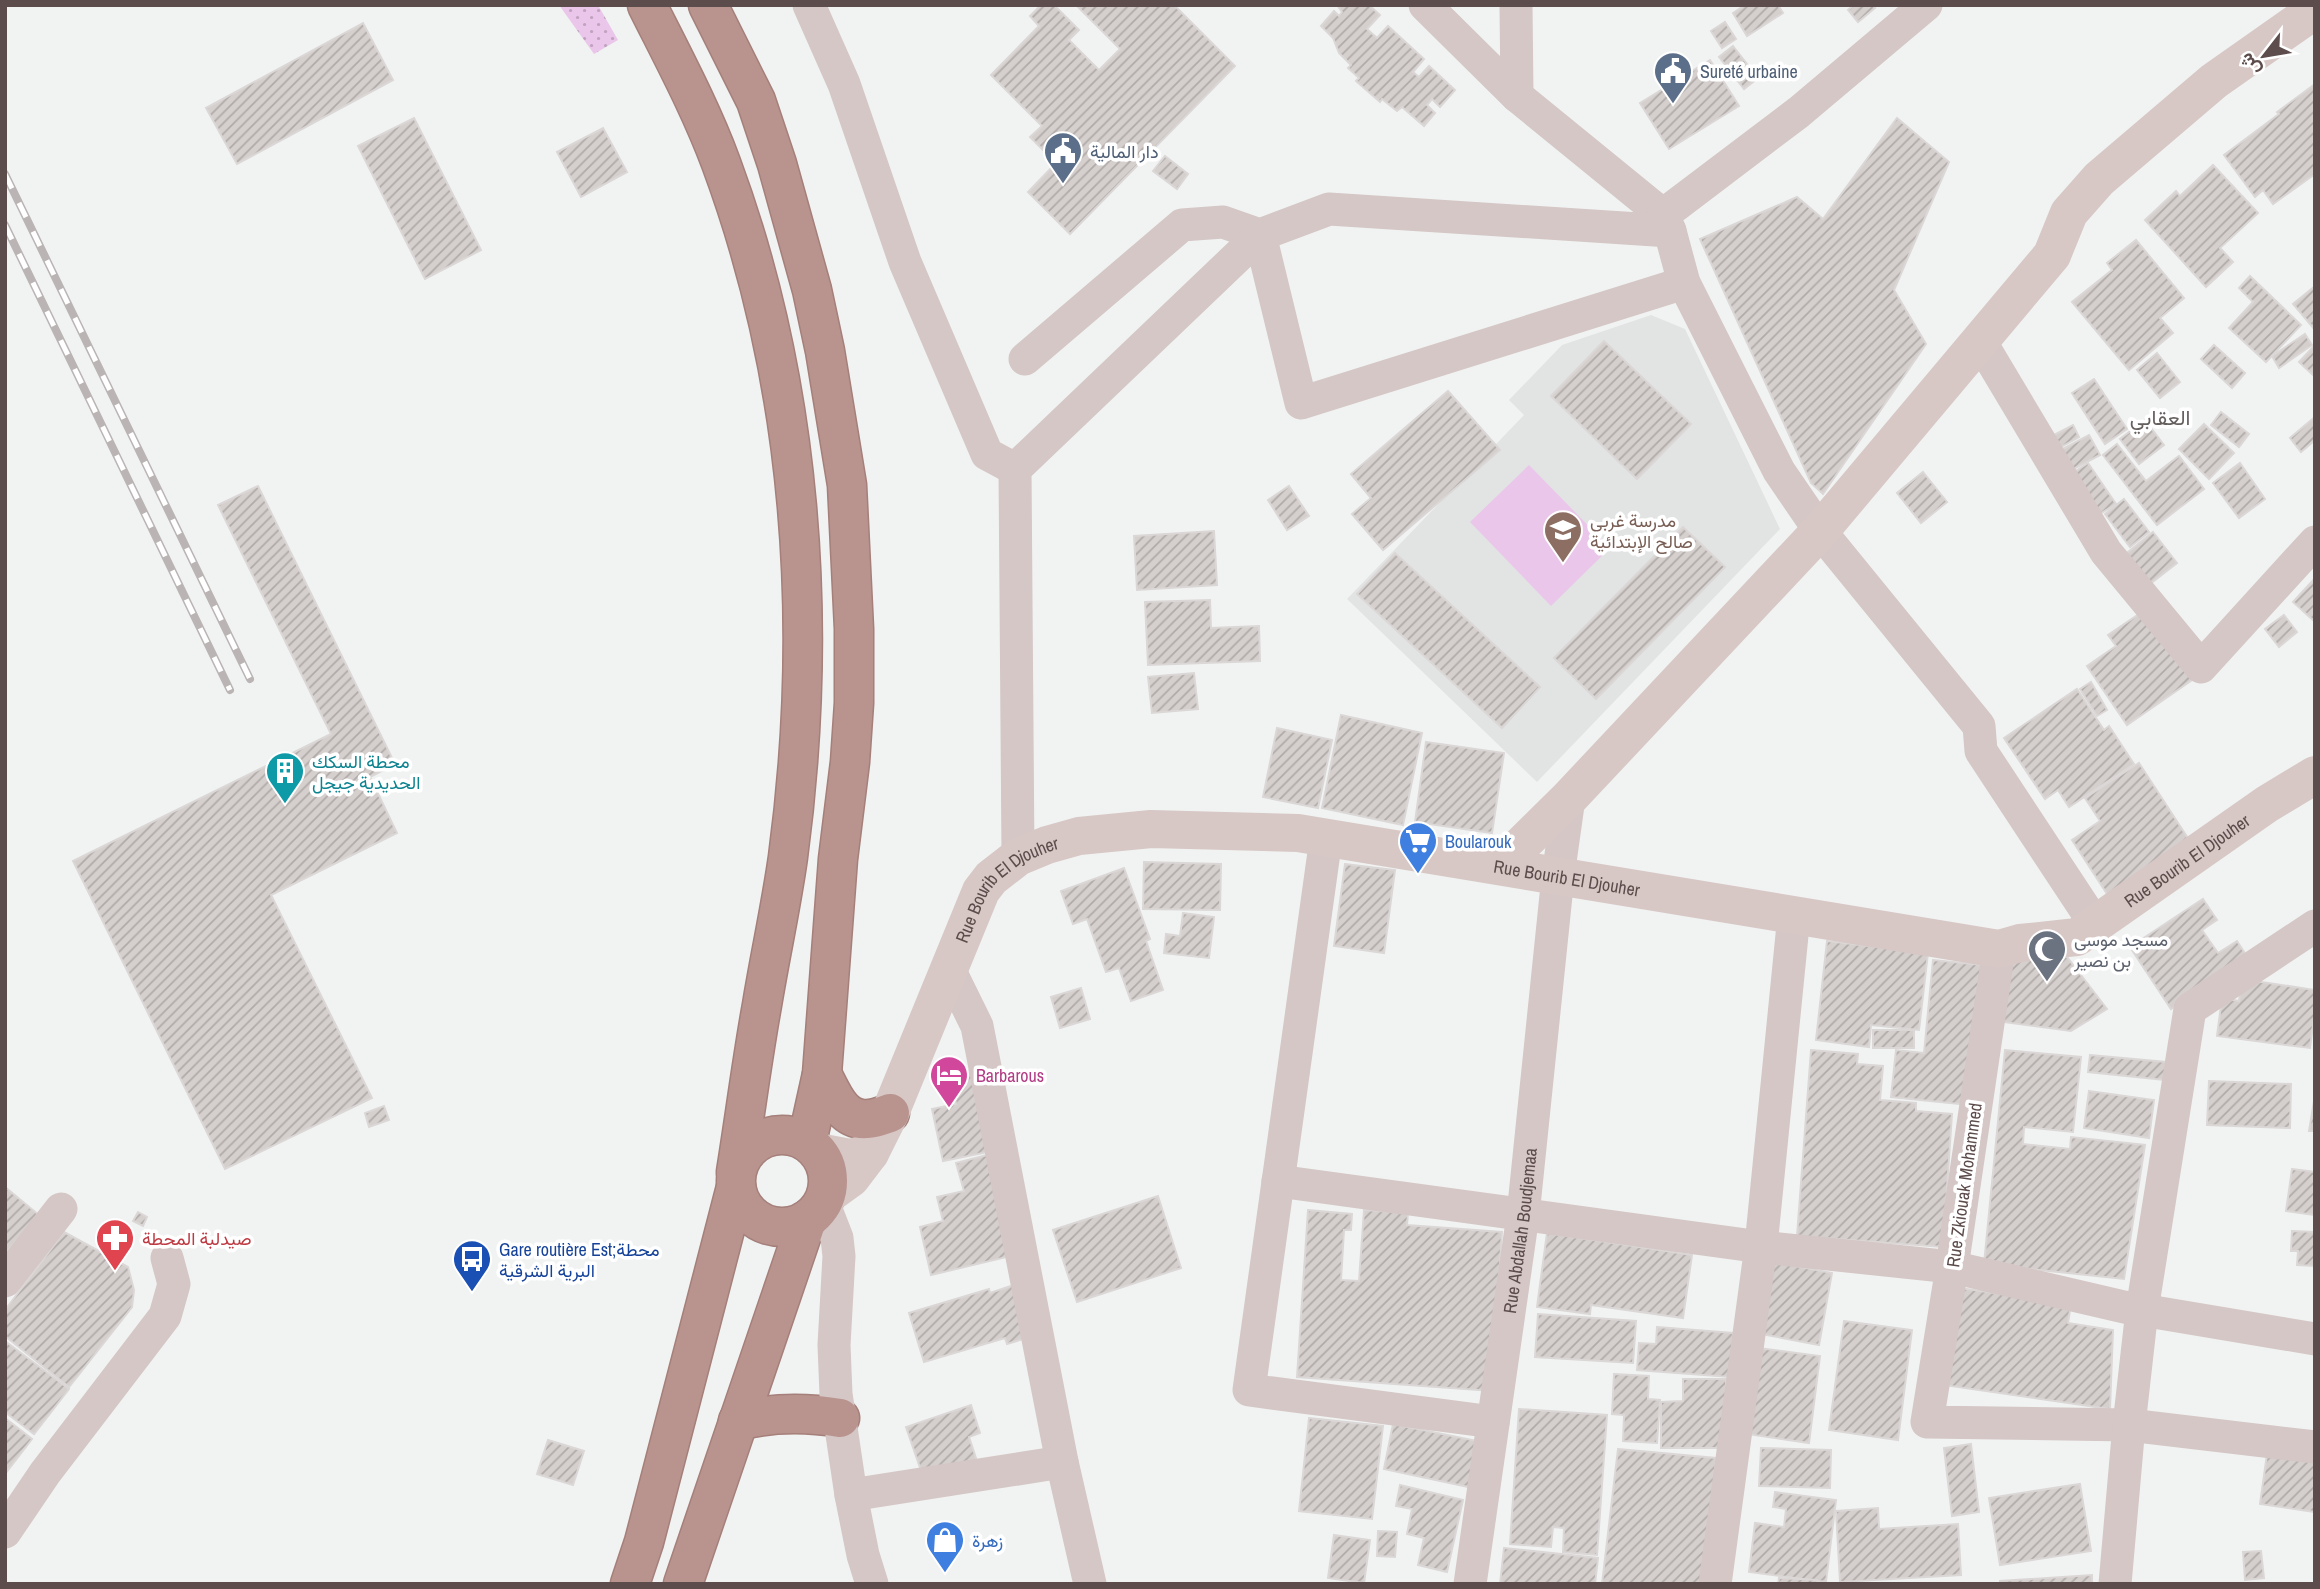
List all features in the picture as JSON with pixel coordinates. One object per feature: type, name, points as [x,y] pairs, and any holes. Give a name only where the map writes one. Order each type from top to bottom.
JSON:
[{"type":"highway","points":[[647,5],[721,163],[741,221],[781,383],[797,513],[804,643],[788,858],[736,1179],[739,1200],[746,1211],[769,1226],[795,1226],[819,1206]]},
{"type":"highway","points":[[708,5],[756,101],[777,164],[812,290],[847,485],[854,617],[854,703],[846,807],[838,859],[822,1074],[813,1147]]},
{"type":"highway","points":[[822,1074],[834,1097],[850,1115],[869,1119],[890,1113]]},
{"type":"highway","points":[[630,1584],[647,1530],[741,1158],[751,1146],[764,1138],[778,1134],[793,1136],[813,1147],[825,1165],[828,1181],[738,1421],[683,1584]]},
{"type":"highway","points":[[738,1421],[789,1413],[840,1418]]},
{"type":"main road","points":[[1500,866],[1569,798],[1820,531],[2052,255],[2069,214],[2099,179],[2214,81],[2315,10]]},
{"type":"main road","name":"Rue Bourib El Djouher","points":[[819,1206],[851,1178],[870,1153],[890,1113],[981,891],[991,878],[1018,858],[1064,839],[1119,831],[1192,829],[1298,833],[1999,949],[2020,943],[2077,937],[2267,804],[2315,775]]},
{"type":"main road","points":[[813,1147],[850,1158],[870,1153]]},
{"type":"street","points":[[808,5],[844,84],[905,261],[987,454],[1015,469]]},
{"type":"street","points":[[1425,5],[1517,96],[1667,223],[1684,283],[1779,471],[1820,531],[1979,726],[1981,751],[2095,924]]},
{"type":"street","points":[[1516,5],[1517,96]]},
{"type":"street","points":[[1018,858],[1015,469],[1260,235],[1329,209],[1667,223],[1926,5]]},
{"type":"street","points":[[1026,359],[1182,225],[1223,222],[1260,235]]},
{"type":"street","points":[[1260,235],[1301,403],[1684,283]]},
{"type":"street","points":[[1980,341],[2106,552],[2201,667],[2315,542]]},
{"type":"street","name":"Rue Abdallah Boudjemaa","points":[[1470,1584],[1522,1215],[1558,876],[1569,798]]},
{"type":"street","points":[[1326,838],[1249,1390],[1493,1422]]},
{"type":"street","points":[[1715,1584],[1761,1246],[1794,915]]},
{"type":"street","points":[[2115,1584],[2129,1425],[2143,1310],[2190,1009],[2315,926]]},
{"type":"street","name":"Rue Zkiouak Mohammed","points":[[1999,949],[1927,1422],[2129,1425]]},
{"type":"street","points":[[949,969],[977,1026],[1062,1462],[1090,1584]]},
{"type":"street","points":[[1278,1181],[1761,1246],[1952,1267],[2143,1310],[2315,1339]]},
{"type":"street","points":[[819,1206],[837,1238],[839,1256],[835,1378],[851,1495],[872,1584]]},
{"type":"street","points":[[5,1281],[61,1209]]},
{"type":"street","points":[[5,1532],[44,1472],[165,1316],[174,1284],[167,1258]]},
{"type":"street","points":[[2129,1425],[2315,1447]]},
{"type":"street","points":[[851,1495],[1062,1462]]},
{"type":"shaded area","points":[[559,5],[598,5],[618,40],[594,54]]},
{"type":"shaded area","name":"مدرسة غربي صالح الإبتدائية","points":[[1651,315],[1685,329],[1780,529],[1537,782],[1347,599],[1524,415],[1509,400],[1562,345]]},
{"type":"shaded area","points":[[1529,465],[1610,548],[1551,606],[1470,522]]},
{"type":"building","points":[[1041,5],[1054,5],[1079,30],[1069,40],[1099,70],[1120,49],[1076,5],[1174,5],[1235,66],[1070,234],[1028,192],[1056,163],[1030,137],[1042,126],[991,75],[1039,26],[1030,16]]},
{"type":"building","points":[[1337,5],[1369,5],[1380,15],[1367,29],[1377,38],[1388,26],[1424,59],[1413,72],[1419,77],[1429,66],[1455,90],[1440,107],[1432,99],[1427,105],[1435,113],[1424,126],[1402,107],[1397,111],[1382,99],[1380,102],[1356,81],[1359,78],[1348,68],[1351,65],[1339,53],[1333,38],[1321,26],[1334,11],[1339,16],[1342,12]]},
{"type":"building","points":[[1745,5],[1778,5],[1783,13],[1747,36],[1733,13]]},
{"type":"building","points":[[1854,5],[1872,5],[1875,8],[1858,22],[1848,10]]},
{"type":"building","points":[[1725,22],[1736,39],[1722,48],[1711,31]]},
{"type":"building","points":[[363,23],[393,80],[237,164],[206,108]]},
{"type":"building","points":[[1733,46],[1758,78],[1744,89],[1719,57]]},
{"type":"building","points":[[1710,60],[1739,106],[1669,149],[1640,103]]},
{"type":"building","points":[[2315,84],[2315,174],[2273,204],[2263,190],[2255,197],[2224,155]]},
{"type":"building","points":[[414,118],[481,250],[425,279],[358,146]]},
{"type":"building","points":[[1897,118],[1949,162],[1894,290],[1926,344],[1823,494],[1811,483],[1700,239],[1797,197],[1823,219]]},
{"type":"building","points":[[603,128],[627,172],[581,197],[557,152]]},
{"type":"building","points":[[1165,156],[1188,174],[1177,189],[1153,171]]},
{"type":"building","points":[[2213,165],[2258,213],[2220,248],[2233,262],[2206,287],[2145,220],[2176,191],[2180,196]]},
{"type":"building","points":[[2136,240],[2184,298],[2160,318],[2173,333],[2129,370],[2072,302],[2112,270],[2107,263]]},
{"type":"building","points":[[2250,276],[2301,325],[2266,362],[2229,328],[2253,302],[2239,288]]},
{"type":"building","points":[[2315,286],[2315,330],[2293,304]]},
{"type":"building","points":[[2305,334],[2312,345],[2279,368],[2272,356]]},
{"type":"building","points":[[1604,341],[1691,424],[1637,479],[1551,396]]},
{"type":"building","points":[[2214,345],[2245,373],[2232,388],[2201,359]]},
{"type":"building","points":[[2315,345],[2315,377],[2299,362]]},
{"type":"building","points":[[2157,353],[2180,382],[2160,398],[2137,370]]},
{"type":"building","points":[[2094,379],[2127,429],[2105,444],[2072,393]]},
{"type":"building","points":[[1448,391],[1500,450],[1383,550],[1352,514],[1371,498],[1351,474]]},
{"type":"building","points":[[2221,412],[2249,434],[2239,447],[2211,425]]},
{"type":"building","points":[[2315,417],[2315,440],[2301,452],[2290,438]]},
{"type":"building","points":[[2145,420],[2164,445],[2139,464],[2120,439]]},
{"type":"building","points":[[2204,424],[2234,453],[2209,479],[2179,449]]},
{"type":"building","points":[[2073,425],[2079,437],[2061,447],[2054,435]]},
{"type":"building","points":[[2089,435],[2100,455],[2068,472],[2057,452]]},
{"type":"building","points":[[2117,444],[2146,481],[2179,456],[2204,489],[2157,525],[2103,455]]},
{"type":"building","points":[[2088,463],[2116,504],[2095,517],[2068,476]]},
{"type":"building","points":[[2240,463],[2265,499],[2239,518],[2213,483]]},
{"type":"building","points":[[1923,472],[1947,502],[1921,523],[1897,493]]},
{"type":"building","name":"محطة السكك الحديدية جيجل","points":[[258,486],[395,764],[370,777],[397,833],[271,895],[372,1098],[225,1169],[73,861],[331,734],[218,505]]},
{"type":"building","points":[[1289,486],[1309,516],[1287,530],[1268,500]]},
{"type":"building","points":[[2124,499],[2149,532],[2130,547],[2105,514]]},
{"type":"building","points":[[1683,527],[1725,567],[1596,699],[1554,658]]},
{"type":"building","points":[[1214,531],[1217,585],[1137,590],[1134,536]]},
{"type":"building","points":[[2153,532],[2177,563],[2146,587],[2122,557]]},
{"type":"building","points":[[1395,553],[1540,687],[1502,728],[1357,594]]},
{"type":"building","points":[[2315,578],[2315,622],[2293,602]]},
{"type":"building","points":[[1210,600],[1211,628],[1259,626],[1260,661],[1148,665],[1145,602]]},
{"type":"building","points":[[2148,608],[2195,678],[2127,725],[2087,666],[2116,646],[2108,635]]},
{"type":"building","points":[[2284,615],[2297,632],[2279,647],[2265,629]]},
{"type":"building","points":[[1194,673],[1198,709],[1152,713],[1148,677]]},
{"type":"building","points":[[2091,682],[2107,710],[2097,716],[2080,689]]},
{"type":"building","points":[[2077,689],[2104,730],[2109,726],[2134,764],[2069,807],[2058,790],[2045,799],[2004,738]]},
{"type":"building","points":[[1341,715],[1422,733],[1403,825],[1322,808]]},
{"type":"building","points":[[1277,728],[1332,740],[1318,808],[1263,797]]},
{"type":"building","points":[[1426,742],[1504,753],[1492,833],[1415,822]]},
{"type":"building","points":[[2139,763],[2193,846],[2111,900],[2072,840],[2100,821],[2085,798]]},
{"type":"building","points":[[1144,862],[1221,864],[1220,910],[1143,909]]},
{"type":"building","points":[[1345,864],[1395,870],[1384,953],[1334,946]]},
{"type":"building","points":[[1124,868],[1150,939],[1146,941],[1163,990],[1131,1001],[1119,968],[1106,972],[1087,919],[1073,924],[1061,891]]},
{"type":"building","points":[[2203,899],[2217,920],[2202,930],[2218,953],[2237,941],[2248,958],[2171,1009],[2130,947]]},
{"type":"building","points":[[1183,913],[1214,917],[1209,958],[1164,953],[1166,934],[1180,936]]},
{"type":"building","points":[[1827,941],[1928,953],[1919,1030],[1871,1025],[1869,1047],[1816,1040]]},
{"type":"building","name":"مسجد موسى بن نصير","points":[[2012,950],[2067,957],[2107,1009],[2071,1031],[2003,1022]]},
{"type":"building","points":[[1933,960],[1982,965],[1969,1105],[1891,1097],[1896,1050],[1924,1053]]},
{"type":"building","points":[[2242,979],[2315,990],[2310,1048],[2217,1036],[2222,998],[2239,1001]]},
{"type":"building","points":[[1081,988],[1090,1019],[1060,1028],[1051,997]]},
{"type":"building","points":[[1873,1030],[1914,1030],[1914,1048],[1873,1048]]},
{"type":"building","points":[[1811,1050],[1858,1054],[1857,1064],[1883,1066],[1880,1100],[1916,1103],[1916,1111],[1952,1114],[1943,1247],[1797,1236]]},
{"type":"building","points":[[2005,1050],[2081,1057],[2073,1132],[2024,1127],[2023,1144],[2070,1149],[2071,1137],[2145,1145],[2124,1279],[1984,1264]]},
{"type":"building","points":[[2090,1055],[2166,1062],[2164,1080],[2088,1072]]},
{"type":"building","points":[[977,1069],[993,1151],[943,1161],[932,1109],[956,1104],[950,1073]]},
{"type":"building","points":[[2209,1081],[2291,1084],[2290,1128],[2207,1125]]},
{"type":"building","points":[[2089,1091],[2154,1100],[2149,1138],[2084,1128]]},
{"type":"building","points":[[2315,1095],[2315,1131],[2309,1131]]},
{"type":"building","points":[[384,1106],[389,1120],[369,1127],[365,1113]]},
{"type":"building","points":[[995,1153],[1019,1254],[931,1275],[920,1227],[943,1221],[937,1197],[964,1191],[956,1163]]},
{"type":"building","points":[[2292,1169],[2315,1172],[2315,1215],[2286,1211]]},
{"type":"building","points":[[5,1187],[39,1215],[5,1254]]},
{"type":"building","points":[[1158,1196],[1181,1268],[1077,1302],[1053,1230]]},
{"type":"building","points":[[1308,1210],[1352,1214],[1351,1230],[1344,1230],[1341,1280],[1359,1281],[1364,1210],[1408,1213],[1407,1225],[1502,1232],[1492,1391],[1297,1377]]},
{"type":"building","points":[[138,1212],[147,1217],[143,1226],[133,1221]]},
{"type":"building","points":[[2292,1231],[2315,1232],[2315,1266],[2297,1265],[2298,1251],[2291,1251]]},
{"type":"building","points":[[64,1232],[128,1267],[134,1290],[132,1307],[69,1387],[5,1336],[5,1310]]},
{"type":"building","points":[[1547,1233],[1692,1255],[1683,1318],[1591,1305],[1590,1314],[1537,1307]]},
{"type":"building","points":[[1774,1262],[1832,1273],[1819,1345],[1761,1334]]},
{"type":"building","points":[[1020,1283],[1036,1335],[1007,1344],[1005,1338],[924,1362],[909,1313],[989,1289],[990,1293]]},
{"type":"building","points":[[1953,1287],[2071,1304],[2068,1323],[2113,1330],[2110,1409],[1937,1384]]},
{"type":"building","points":[[1538,1314],[1636,1321],[1633,1363],[1535,1357]]},
{"type":"building","points":[[1844,1321],[1912,1330],[1898,1440],[1829,1430]]},
{"type":"building","points":[[1657,1327],[1733,1333],[1730,1377],[1637,1370],[1639,1343],[1656,1344]]},
{"type":"building","points":[[5,1341],[69,1389],[34,1434],[5,1412]]},
{"type":"building","points":[[1758,1348],[1820,1356],[1809,1443],[1747,1434]]},
{"type":"building","points":[[1614,1374],[1649,1376],[1648,1399],[1660,1400],[1657,1443],[1623,1441],[1624,1415],[1612,1414]]},
{"type":"building","points":[[1683,1379],[1726,1379],[1726,1448],[1661,1448],[1661,1402],[1683,1401]]},
{"type":"building","points":[[971,1405],[980,1433],[969,1437],[979,1467],[926,1485],[906,1427]]},
{"type":"building","points":[[1519,1409],[1607,1415],[1597,1555],[1563,1552],[1564,1528],[1553,1527],[1551,1547],[1510,1544]]},
{"type":"building","points":[[5,1418],[32,1439],[5,1474]]},
{"type":"building","points":[[1309,1418],[1383,1426],[1372,1519],[1299,1511]]},
{"type":"building","points":[[1393,1424],[1482,1442],[1473,1488],[1384,1469]]},
{"type":"building","points":[[548,1440],[584,1451],[573,1485],[537,1474]]},
{"type":"building","points":[[1971,1444],[1979,1512],[1952,1516],[1944,1448]]},
{"type":"building","points":[[1761,1448],[1831,1450],[1830,1488],[1759,1486]]},
{"type":"building","points":[[1618,1449],[1716,1458],[1706,1584],[1602,1584]]},
{"type":"building","points":[[2267,1454],[2315,1461],[2315,1512],[2260,1504]]},
{"type":"building","points":[[2080,1484],[2091,1551],[2000,1565],[1989,1498]]},
{"type":"building","points":[[1400,1485],[1463,1500],[1447,1572],[1418,1565],[1424,1538],[1407,1534],[1412,1509],[1396,1506]]},
{"type":"building","points":[[1775,1492],[1836,1500],[1826,1582],[1749,1572],[1755,1523],[1784,1527],[1786,1509],[1773,1507]]},
{"type":"building","points":[[1878,1508],[1879,1529],[1958,1524],[1961,1575],[1840,1582],[1836,1511]]},
{"type":"building","points":[[1378,1531],[1397,1532],[1395,1557],[1377,1556]]},
{"type":"building","points":[[1334,1535],[1370,1540],[1364,1583],[1328,1578]]},
{"type":"building","points":[[1504,1548],[1598,1558],[1595,1584],[1500,1584]]},
{"type":"building","points":[[2261,1551],[2264,1578],[2245,1580],[2243,1552]]},
{"type":"building","points":[[2092,1575],[2092,1584],[2000,1584],[2000,1581]]},
{"type":"building","points":[[1779,1578],[1817,1580],[1817,1584],[1778,1584]]},
{"type":"railway","points":[[5,174],[250,679]]},
{"type":"railway","points":[[5,225],[230,690]]},
{"type":"place","name":"Sureté urbaine","points":[[1673,105]]},
{"type":"place","name":"دار المالية","points":[[1063,185]]},
{"type":"place","name":"مدرسة غربي صالح الإبتدائية","points":[[1563,564]]},
{"type":"place","name":"محطة السكك الحديدية جيجل","points":[[285,805]]},
{"type":"place","name":"Boularouk","points":[[1418,875]]},
{"type":"place","name":"مسجد موسى بن نصير","points":[[2047,983]]},
{"type":"place","name":"Barbarous","points":[[949,1109]]},
{"type":"place","name":"صيدلبة المحطة","points":[[115,1272]]},
{"type":"place","name":"Gare routière Est;محطة البرية الشرقية","points":[[472,1293]]},
{"type":"place","name":"زهرة","points":[[945,1574]]},
{"type":"district","name":"العقابي","points":[[2160,417]]}]
